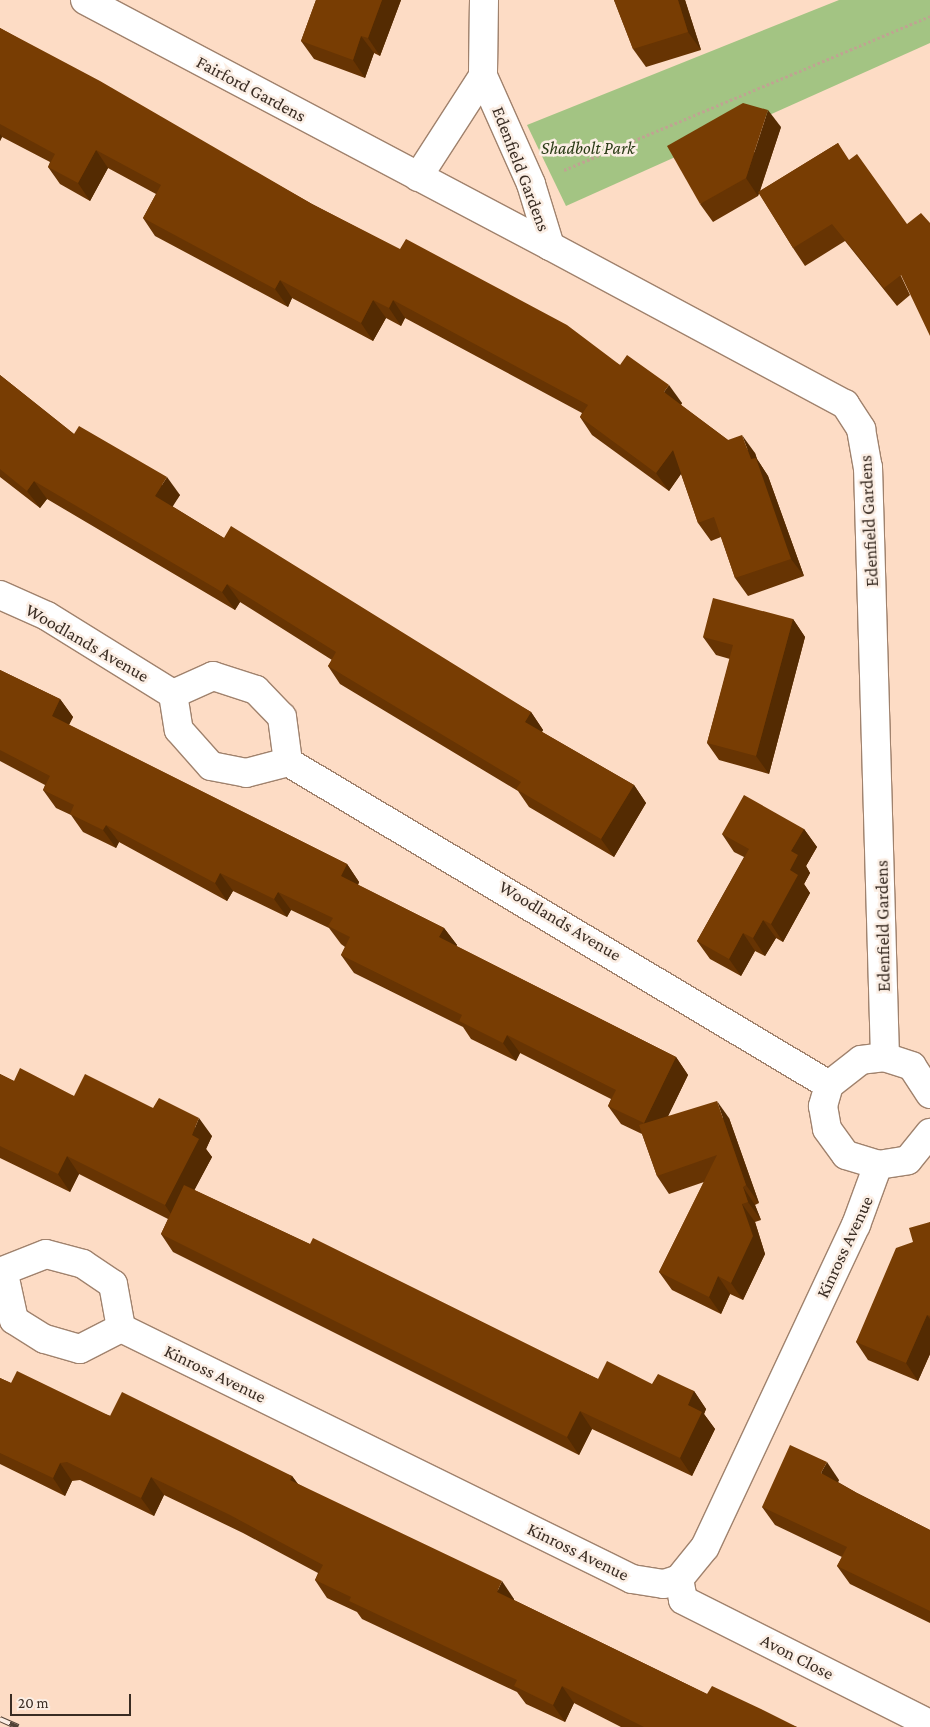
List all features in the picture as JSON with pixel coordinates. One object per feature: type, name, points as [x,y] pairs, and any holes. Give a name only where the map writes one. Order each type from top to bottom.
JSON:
[{"type":"street","name":"Fairford Gardens","points":[[85,0],[550,246]]},
{"type":"street","name":"Edenfield Gardens","points":[[484,0],[483,76],[531,184],[550,246],[845,404],[861,428],[868,467],[886,1057]]},
{"type":"street","points":[[418,177],[483,76]]},
{"type":"street","name":"Woodlands Avenue","points":[[0,595],[47,616],[173,694]]},
{"type":"street","points":[[213,676],[256,690],[282,717],[288,762],[246,773],[211,766],[179,730],[173,694],[213,676]]},
{"type":"street","name":"Woodlands Avenue","points":[[288,762],[829,1085]]},
{"type":"street","points":[[930,1094],[912,1066],[886,1057],[861,1060],[829,1085],[822,1106],[827,1129],[846,1155],[878,1165],[908,1160],[930,1133]]},
{"type":"street","name":"Kinross Avenue","points":[[121,1328],[632,1579],[664,1584],[679,1579],[705,1547],[856,1225],[878,1165]]},
{"type":"street","points":[[46,1254],[82,1264],[113,1284],[121,1328],[80,1349],[44,1339],[14,1320],[2,1273],[46,1254]]},
{"type":"street","name":"Avon Close","points":[[679,1579],[683,1600],[930,1724]]},
{"type":"path","points":[[531,184],[930,16]]},
{"type":"green space","name":"Shadbolt Park","points":[[839,0],[930,0],[930,43],[566,206],[527,125]]},
{"type":"building","points":[[316,0],[382,0],[368,38],[361,36],[353,60],[301,41]]},
{"type":"building","points":[[614,0],[678,0],[688,32],[633,49]]},
{"type":"building","points":[[0,28],[100,81],[312,204],[400,249],[406,239],[567,325],[620,365],[627,355],[669,385],[664,392],[728,440],[742,435],[751,459],[756,458],[791,559],[735,578],[714,517],[698,523],[673,450],[656,473],[580,417],[588,405],[393,300],[389,308],[373,300],[361,323],[280,280],[275,289],[143,218],[161,185],[96,150],[78,183],[48,167],[55,154],[0,124]]},
{"type":"building","points":[[743,103],[768,110],[746,178],[700,204],[667,146]]},
{"type":"building","points":[[838,143],[849,160],[857,154],[907,224],[921,213],[930,223],[930,336],[901,275],[884,288],[832,224],[793,248],[758,192]]},
{"type":"building","points":[[0,375],[74,434],[79,426],[167,477],[155,496],[224,538],[231,526],[531,712],[525,722],[634,785],[601,839],[516,789],[521,782],[328,666],[336,652],[227,584],[222,592],[34,481],[27,491],[0,469]]},
{"type":"building","points":[[713,598],[793,619],[756,756],[707,743],[733,645],[703,637]]},
{"type":"building","points":[[0,670],[60,699],[52,716],[347,864],[341,876],[444,928],[439,937],[676,1057],[644,1123],[608,1106],[616,1090],[507,1035],[503,1043],[459,1021],[462,1015],[341,955],[350,937],[328,926],[333,918],[278,892],[274,899],[220,873],[215,883],[106,825],[103,830],[70,814],[74,805],[43,790],[50,776],[0,750]]},
{"type":"building","points":[[744,795],[804,829],[791,851],[798,855],[790,870],[798,875],[771,924],[763,920],[753,938],[743,933],[729,959],[697,941],[749,849],[722,834]]},
{"type":"building","points":[[20,1068],[74,1096],[85,1074],[153,1108],[159,1098],[199,1118],[192,1135],[199,1139],[165,1205],[67,1156],[58,1174],[0,1146],[0,1074],[14,1081]]},
{"type":"building","points":[[717,1101],[746,1185],[743,1187],[748,1202],[742,1204],[753,1236],[731,1283],[718,1276],[709,1297],[659,1272],[717,1155],[657,1176],[639,1125]]},
{"type":"building","points":[[184,1185],[310,1244],[313,1238],[598,1379],[607,1361],[652,1384],[658,1374],[694,1391],[688,1405],[702,1412],[680,1458],[580,1411],[567,1437],[161,1234]]},
{"type":"building","points":[[930,1222],[930,1316],[927,1315],[906,1363],[856,1342],[896,1248],[913,1242],[909,1228]]},
{"type":"building","points":[[17,1371],[110,1416],[122,1392],[292,1476],[290,1480],[502,1581],[497,1592],[707,1694],[712,1686],[797,1727],[644,1727],[562,1686],[553,1705],[514,1686],[517,1680],[349,1601],[351,1597],[315,1580],[323,1565],[230,1515],[151,1477],[141,1498],[67,1462],[60,1463],[53,1478],[0,1453],[0,1378],[11,1383]]},
{"type":"building","points":[[790,1445],[827,1462],[821,1473],[930,1530],[930,1611],[837,1566],[847,1547],[762,1507]]},
{"type":"railway","points":[[0,1719],[18,1727]]}]
